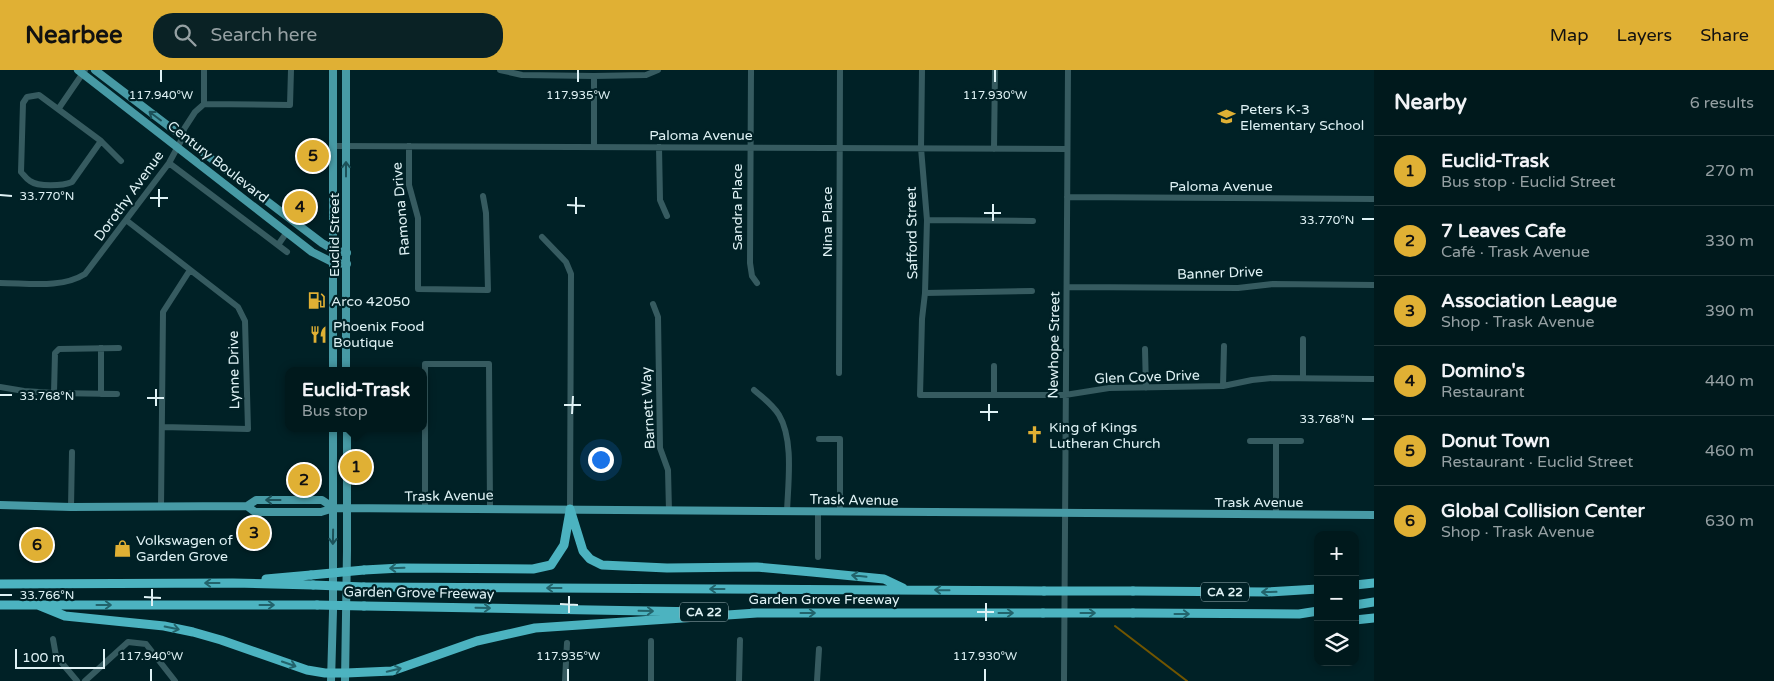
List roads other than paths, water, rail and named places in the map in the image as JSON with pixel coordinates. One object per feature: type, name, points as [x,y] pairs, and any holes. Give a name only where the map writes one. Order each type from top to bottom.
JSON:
[{"type":"highway","points":[[232,583],[364,570],[401,568],[533,568],[550,565],[564,545],[570,509]]},
{"type":"highway","points":[[570,509],[582,550],[590,559],[602,565],[658,568],[757,568],[812,572],[884,579],[905,589]]},
{"type":"highway","name":"Garden Grove Freeway","points":[[0,584],[232,583],[364,587],[1268,592],[1314,589]]},
{"type":"highway","points":[[1359,585],[1374,583]]},
{"type":"highway","points":[[1359,604],[1374,602]]},
{"type":"highway","points":[[38,605],[65,616],[164,626],[201,634],[330,677],[346,677],[392,671],[478,641],[535,628],[758,613]]},
{"type":"highway","name":"Garden Grove Freeway","points":[[0,606],[317,605],[758,613],[1298,614],[1314,612]]},
{"type":"highway","points":[[1298,614],[1314,616]]},
{"type":"highway","points":[[1359,620],[1374,618]]},
{"type":"main road","name":"Century Boulevard","points":[[94,70],[322,243],[334,250],[347,253]]},
{"type":"main road","name":"Euclid Street","points":[[333,70],[333,367]]},
{"type":"main road","name":"Euclid Street","points":[[346,70],[346,367]]},
{"type":"main road","name":"Century Boulevard","points":[[82,71],[316,254],[334,263],[347,264]]},
{"type":"main road","points":[[224,182],[233,176]]},
{"type":"main road","points":[[330,677],[334,432]]},
{"type":"main road","points":[[346,432],[346,677]]},
{"type":"main road","name":"Trask Avenue","points":[[0,505],[71,507],[247,506],[256,500],[322,500],[334,508]]},
{"type":"main road","name":"Trask Avenue","points":[[247,506],[256,512],[321,512],[334,508],[490,508],[787,512],[1374,515]]},
{"type":"street","points":[[204,70],[204,104],[290,105],[290,70]]},
{"type":"street","points":[[500,70],[522,75],[594,76],[646,76],[658,70]]},
{"type":"street","name":"Sandra Place","points":[[751,70],[750,263],[752,276],[757,283]]},
{"type":"street","name":"Nina Place","points":[[840,70],[840,374]]},
{"type":"street","name":"Safford Street","points":[[920,395],[927,220],[921,148],[922,70]]},
{"type":"street","points":[[994,149],[995,70]]},
{"type":"street","name":"Newhope Street","points":[[1064,681],[1068,70]]},
{"type":"street","points":[[59,108],[82,71]]},
{"type":"street","points":[[594,76],[594,147]]},
{"type":"street","points":[[101,142],[72,182],[65,185],[35,184],[29,181],[21,172],[23,103],[27,97],[39,95],[59,108],[101,142],[122,161]]},
{"type":"street","name":"Dorothy Avenue","points":[[0,283],[61,283],[78,279],[90,269],[169,163],[184,138],[184,129],[195,112],[204,104]]},
{"type":"street","name":"Paloma Avenue","points":[[334,146],[1067,149]]},
{"type":"street","name":"Ramona Drive","points":[[409,146],[409,185],[418,218],[418,289],[488,290],[486,213],[483,196]]},
{"type":"street","points":[[659,147],[660,200],[666,216]]},
{"type":"street","points":[[169,163],[286,252]]},
{"type":"street","name":"Paloma Avenue","points":[[1067,197],[1374,199]]},
{"type":"street","name":"Lynne Drive","points":[[126,220],[238,307],[245,321],[248,429],[162,427]]},
{"type":"street","points":[[927,220],[1032,221]]},
{"type":"street","points":[[278,246],[287,232]]},
{"type":"street","points":[[542,237],[566,262],[571,274],[570,509]]},
{"type":"street","points":[[161,507],[163,312],[190,270]]},
{"type":"street","name":"Banner Drive","points":[[1067,287],[1238,288],[1274,284],[1374,285]]},
{"type":"street","points":[[925,293],[1032,291]]},
{"type":"street","name":"Barnett Way","points":[[653,304],[658,317],[660,448],[668,470],[669,511]]},
{"type":"street","points":[[1303,338],[1303,378]]},
{"type":"street","points":[[1224,346],[1224,386]]},
{"type":"street","points":[[101,348],[101,394]]},
{"type":"street","points":[[54,393],[56,351],[59,349],[119,348]]},
{"type":"street","points":[[1145,349],[1146,388]]},
{"type":"street","points":[[424,367],[424,364],[490,364],[490,508]]},
{"type":"street","points":[[994,366],[994,395]]},
{"type":"street","name":"Glen Cove Drive","points":[[920,395],[1065,396],[1109,388],[1224,386],[1264,378],[1374,379]]},
{"type":"street","points":[[0,387],[54,393],[117,394]]},
{"type":"street","points":[[754,390],[779,414],[786,432],[788,453],[787,512]]},
{"type":"street","points":[[424,432],[425,509]]},
{"type":"street","points":[[819,439],[840,439],[840,512]]},
{"type":"street","points":[[1250,441],[1301,441]]},
{"type":"street","points":[[1276,441],[1276,515]]},
{"type":"street","points":[[71,507],[72,452]]},
{"type":"street","points":[[818,512],[818,557]]},
{"type":"street","points":[[53,640],[56,656],[77,681]]},
{"type":"street","points":[[740,640],[740,681]]},
{"type":"street","points":[[651,641],[651,681]]},
{"type":"street","points":[[85,681],[128,642],[146,644],[175,681]]},
{"type":"street","points":[[565,681],[567,643]]},
{"type":"street","points":[[817,681],[819,649]]},
{"type":"waterway","points":[[1115,626],[1187,681]]},
{"type":"place","name":"Peters K-3 Elementary School","points":[[1226,117]]},
{"type":"place","name":"Donut Town","points":[[313,156]]},
{"type":"place","name":"Domino's","points":[[300,207]]},
{"type":"place","name":"Arco 42050","points":[[317,301]]},
{"type":"place","name":"Phoenix Food Boutique","points":[[319,334]]},
{"type":"place","name":"King of Kings Lutheran Church","points":[[1035,435]]},
{"type":"place","name":"Euclid-Trask","points":[[356,467]]},
{"type":"place","name":"7 Leaves Cafe","points":[[304,480]]},
{"type":"place","name":"Association League","points":[[254,533]]},
{"type":"place","name":"Global Collision Center","points":[[37,545]]},
{"type":"place","name":"Volkswagen of Garden Grove","points":[[122,548]]}]
